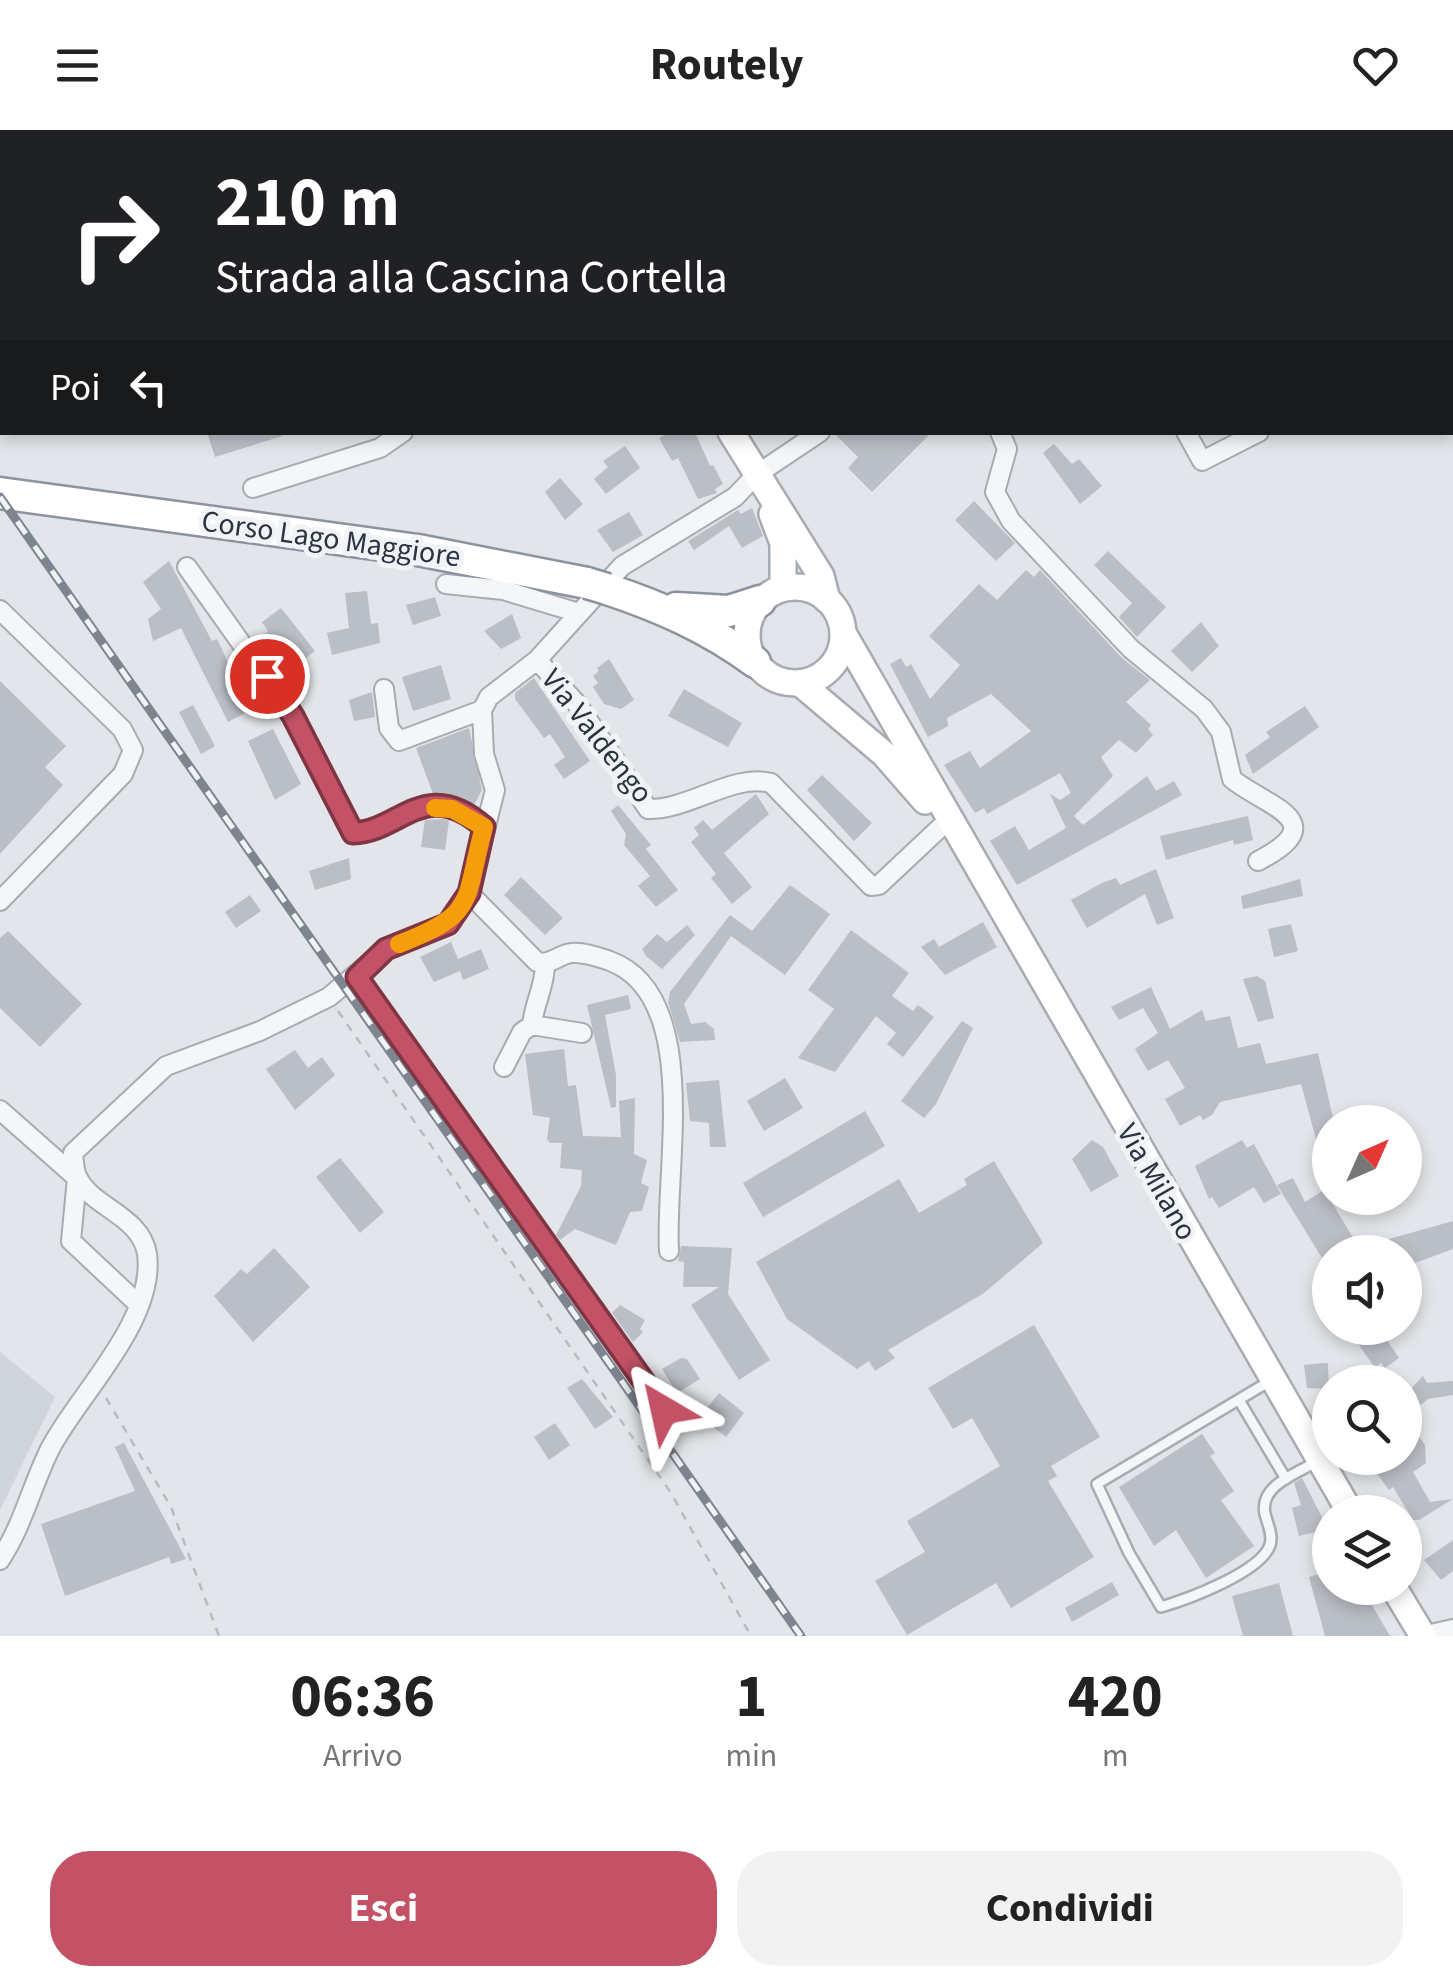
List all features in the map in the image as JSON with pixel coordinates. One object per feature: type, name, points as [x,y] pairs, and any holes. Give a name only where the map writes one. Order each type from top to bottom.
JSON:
[{"type":"highway","name":"Corso Lago Maggiore","points":[[9,495],[418,550],[597,586],[658,606],[718,635],[755,662]]},
{"type":"highway","name":"Corso Lago Maggiore","points":[[658,606],[728,611],[771,594]]},
{"type":"main road","points":[[733,435],[821,576],[843,634],[836,661],[826,672],[800,683],[774,679],[755,662],[746,631],[771,594],[783,544],[759,480]]},
{"type":"main road","points":[[771,594],[806,588],[827,600]]},
{"type":"main road","name":"Via Milano","points":[[843,634],[1312,1448]]},
{"type":"main road","name":"Via Milano","points":[[800,683],[884,754],[966,851]]},
{"type":"main road","points":[[1404,1605],[1422,1636]]},
{"type":"street","points":[[253,488],[380,448],[398,435]]},
{"type":"street","points":[[384,689],[389,728],[399,741],[482,710],[498,689],[536,660],[622,566],[735,497],[816,435]]},
{"type":"street","points":[[1001,435],[1008,449],[995,492],[1011,522],[1131,649],[1204,709],[1221,732],[1232,779],[1285,809],[1294,822],[1293,833],[1284,843],[1258,860]]},
{"type":"street","points":[[1188,435],[1202,461],[1254,435]]},
{"type":"street","points":[[188,566],[293,716],[353,833],[363,832],[415,806],[452,809],[484,827]]},
{"type":"street","points":[[446,584],[503,590],[578,613]]},
{"type":"street","points":[[0,610],[122,729],[132,750],[123,774],[0,901]]},
{"type":"street","name":"Via Valdengo","points":[[536,660],[577,704],[648,810],[688,802],[756,779],[771,783],[871,886],[880,886],[944,824]]},
{"type":"street","points":[[138,1303],[71,1241],[77,1178],[72,1154],[166,1066],[260,1031],[329,998],[386,949],[448,924],[469,893],[495,790],[484,754],[482,710]]},
{"type":"street","points":[[469,893],[537,962],[545,964],[570,953],[615,963],[652,994],[662,1011],[672,1060],[670,1251]]},
{"type":"street","points":[[504,1067],[532,1025],[534,1005],[545,982],[545,964]]},
{"type":"street","points":[[357,977],[664,1410]]},
{"type":"street","points":[[532,1025],[582,1033]]},
{"type":"street","points":[[0,1110],[134,1228],[146,1250],[146,1278],[138,1303],[97,1384],[55,1440],[14,1538],[0,1560]]},
{"type":"street","points":[[1422,1636],[1453,1629]]},
{"type":"lane","points":[[1272,1379],[1096,1484],[1128,1553],[1161,1607],[1218,1585],[1267,1552],[1272,1538],[1264,1508],[1266,1496],[1312,1464]]},
{"type":"lane","points":[[1239,1400],[1286,1479]]},
{"type":"path","points":[[329,998],[671,1493],[751,1636]]},
{"type":"path","points":[[97,1384],[172,1508],[219,1636]]},
{"type":"shaded area","points":[[0,1352],[55,1397],[0,1510]]},
{"type":"building","points":[[208,435],[282,435],[282,436],[215,457]]},
{"type":"building","points":[[696,435],[723,484],[715,489],[717,493],[698,499],[678,458],[672,461],[659,438]]},
{"type":"building","points":[[836,435],[929,435],[872,492],[848,468],[858,457]]},
{"type":"building","points":[[1054,444],[1072,464],[1079,459],[1102,486],[1080,504],[1043,453]]},
{"type":"building","points":[[625,446],[640,468],[606,494],[594,479],[608,467],[603,461]]},
{"type":"building","points":[[560,478],[583,504],[565,520],[545,492]]},
{"type":"building","points":[[974,501],[1015,543],[996,561],[955,520]]},
{"type":"building","points":[[752,508],[763,536],[742,548],[729,526],[694,550],[688,541],[738,510],[741,514]]},
{"type":"building","points":[[629,512],[643,535],[613,552],[597,530]]},
{"type":"building","points":[[1108,551],[1166,607],[1137,637],[1119,617],[1132,603],[1094,565]]},
{"type":"building","points":[[169,561],[212,641],[217,639],[243,694],[249,691],[257,707],[228,722],[181,628],[153,641],[148,619],[161,609],[143,582]]},
{"type":"building","points":[[1026,570],[1034,577],[1040,570],[1122,658],[1150,680],[1126,702],[1151,725],[1148,729],[1153,735],[1136,753],[1119,740],[1101,757],[1113,776],[1074,816],[1083,825],[1147,776],[1156,791],[1174,781],[1182,795],[1017,885],[990,841],[1015,826],[1029,850],[1066,828],[1050,794],[1060,800],[1071,793],[1060,773],[987,814],[984,808],[975,813],[944,765],[970,751],[980,768],[1031,731],[991,694],[947,718],[948,726],[928,737],[890,664],[901,658],[906,667],[911,664],[930,699],[960,665],[929,636],[979,584],[997,600]]},
{"type":"building","points":[[367,591],[371,624],[378,623],[380,643],[332,655],[327,633],[349,628],[345,593]]},
{"type":"building","points":[[435,597],[441,616],[413,625],[406,605]]},
{"type":"building","points":[[281,608],[315,651],[294,667],[287,658],[283,661],[264,635],[268,631],[262,622]]},
{"type":"building","points":[[512,614],[521,638],[501,649],[484,631]]},
{"type":"building","points":[[1201,622],[1219,646],[1192,672],[1171,651]]},
{"type":"building","points":[[609,659],[634,700],[621,709],[604,704],[593,687],[598,683],[593,676],[599,671],[597,668]]},
{"type":"building","points":[[441,665],[451,699],[413,711],[402,677]]},
{"type":"building","points":[[534,678],[590,761],[564,779],[554,765],[565,757],[550,734],[544,738],[515,699],[515,693]]},
{"type":"building","points":[[0,681],[66,746],[45,767],[63,785],[0,854]]},
{"type":"building","points":[[684,689],[742,723],[728,747],[668,716]]},
{"type":"building","points":[[372,692],[375,717],[354,721],[349,700]]},
{"type":"building","points":[[193,705],[215,746],[201,754],[179,712]]},
{"type":"building","points":[[1305,706],[1319,727],[1253,774],[1245,755],[1270,737],[1266,732]]},
{"type":"building","points":[[469,728],[482,790],[474,805],[449,794],[433,794],[416,748]]},
{"type":"building","points":[[273,729],[301,784],[275,800],[248,741]]},
{"type":"building","points":[[822,775],[872,823],[854,841],[807,790]]},
{"type":"building","points":[[756,794],[769,814],[724,853],[752,887],[732,904],[711,878],[716,874],[691,842],[699,835],[694,828],[703,820],[712,830]]},
{"type":"building","points":[[618,805],[651,845],[646,849],[678,890],[656,907],[638,886],[650,876],[624,845],[626,834],[611,811]]},
{"type":"building","points":[[1248,816],[1253,840],[1234,845],[1233,840],[1166,860],[1160,836]]},
{"type":"building","points":[[425,820],[449,821],[445,850],[421,847]]},
{"type":"building","points":[[349,858],[351,879],[315,890],[309,871]]},
{"type":"building","points":[[1156,869],[1174,918],[1157,925],[1145,894],[1087,928],[1071,900],[1104,882],[1116,878],[1120,885]]},
{"type":"building","points":[[521,877],[563,918],[545,935],[504,895]]},
{"type":"building","points":[[1300,879],[1303,896],[1243,909],[1241,896]]},
{"type":"building","points":[[790,885],[830,914],[785,975],[731,936],[684,1004],[691,1024],[705,1022],[714,1029],[715,1040],[680,1042],[668,1002],[670,992],[730,915],[752,931]]},
{"type":"building","points":[[250,895],[261,911],[236,928],[225,912]]},
{"type":"building","points":[[983,922],[997,947],[945,975],[921,947],[934,939],[939,947]]},
{"type":"building","points":[[1291,924],[1298,951],[1274,957],[1268,929]]},
{"type":"building","points":[[687,925],[695,935],[662,969],[646,956],[642,949],[657,934],[667,942]]},
{"type":"building","points":[[851,930],[909,973],[892,996],[913,1011],[918,1005],[934,1017],[903,1057],[887,1044],[896,1033],[876,1016],[835,1072],[798,1058],[834,1009],[808,990]]},
{"type":"building","points":[[8,931],[82,1004],[40,1047],[0,1008],[0,938]]},
{"type":"building","points":[[451,942],[458,959],[481,949],[489,969],[463,980],[460,971],[434,982],[420,957]]},
{"type":"building","points":[[1257,976],[1265,981],[1274,1018],[1258,1022],[1243,979]]},
{"type":"building","points":[[1151,987],[1170,1029],[1202,1010],[1206,1021],[1230,1016],[1238,1048],[1260,1043],[1266,1064],[1318,1053],[1330,1105],[1312,1105],[1312,1124],[1301,1084],[1220,1102],[1212,1115],[1203,1120],[1200,1115],[1180,1126],[1165,1099],[1185,1088],[1168,1060],[1148,1071],[1135,1049],[1158,1033],[1143,1008],[1119,1020],[1111,1007]]},
{"type":"building","points":[[628,995],[631,1009],[605,1015],[616,1075],[616,1107],[611,1108],[587,1005]]},
{"type":"building","points":[[962,1021],[973,1028],[936,1104],[924,1118],[901,1101]]},
{"type":"building","points":[[564,1049],[568,1086],[576,1085],[583,1136],[621,1137],[619,1101],[635,1098],[634,1154],[647,1160],[641,1183],[649,1187],[642,1211],[630,1212],[616,1245],[575,1229],[560,1240],[556,1235],[581,1186],[582,1170],[560,1168],[562,1143],[550,1143],[547,1139],[550,1118],[533,1115],[525,1054]]},
{"type":"building","points":[[295,1050],[308,1068],[322,1057],[335,1075],[295,1110],[266,1069]]},
{"type":"building","points":[[785,1078],[803,1108],[764,1131],[747,1101]]},
{"type":"building","points":[[719,1080],[726,1147],[710,1147],[709,1123],[690,1121],[686,1083]]},
{"type":"building","points":[[865,1111],[885,1146],[763,1217],[743,1183]]},
{"type":"building","points":[[1092,1140],[1103,1147],[1119,1176],[1091,1192],[1072,1159]]},
{"type":"building","points":[[1242,1140],[1247,1148],[1254,1144],[1281,1194],[1264,1203],[1254,1187],[1219,1208],[1212,1197],[1209,1199],[1195,1166]]},
{"type":"building","points":[[340,1158],[384,1212],[360,1233],[316,1177]]},
{"type":"building","points":[[994,1161],[1043,1243],[984,1293],[888,1350],[895,1358],[875,1371],[869,1361],[857,1369],[787,1319],[756,1262],[899,1179],[919,1213],[967,1185],[964,1179]]},
{"type":"building","points":[[1293,1178],[1305,1202],[1312,1198],[1312,1215],[1339,1215],[1352,1235],[1312,1235],[1312,1242],[1277,1185]]},
{"type":"building","points":[[1453,1221],[1453,1249],[1422,1260],[1422,1235],[1403,1235]]},
{"type":"building","points":[[681,1246],[732,1248],[728,1294],[770,1360],[739,1380],[691,1305],[719,1287],[683,1287],[684,1262],[678,1261]]},
{"type":"building","points":[[274,1248],[310,1287],[253,1342],[214,1296],[241,1269],[247,1274]]},
{"type":"building","points":[[620,1305],[645,1320],[640,1329],[643,1332],[633,1342],[612,1313]]},
{"type":"building","points":[[1034,1325],[1100,1437],[1051,1466],[1057,1476],[1048,1481],[1094,1557],[1011,1608],[996,1583],[907,1635],[875,1581],[925,1552],[907,1521],[1000,1466],[972,1418],[953,1429],[928,1388]]},
{"type":"building","points":[[1359,1345],[1390,1345],[1399,1358],[1389,1365],[1373,1365]]},
{"type":"building","points":[[681,1358],[687,1359],[700,1379],[677,1393],[662,1369]]},
{"type":"building","points":[[1328,1363],[1312,1365],[1312,1388],[1307,1388],[1304,1365]]},
{"type":"building","points":[[1422,1377],[1427,1383],[1453,1381],[1453,1395],[1422,1404]]},
{"type":"building","points":[[582,1379],[613,1417],[595,1429],[567,1388]]},
{"type":"building","points":[[719,1393],[744,1413],[726,1437],[700,1417]]},
{"type":"building","points":[[555,1423],[570,1445],[549,1460],[534,1437]]},
{"type":"building","points":[[1202,1434],[1215,1453],[1210,1456],[1234,1491],[1221,1500],[1254,1546],[1206,1578],[1176,1530],[1154,1546],[1119,1487]]},
{"type":"building","points":[[1422,1441],[1425,1445],[1426,1463],[1422,1466]]},
{"type":"building","points":[[124,1443],[186,1559],[171,1564],[169,1557],[65,1596],[41,1524],[135,1491],[115,1447]]},
{"type":"building","points":[[1378,1475],[1415,1475],[1430,1502],[1453,1499],[1422,1518],[1422,1495],[1398,1495],[1393,1487],[1389,1490]]},
{"type":"building","points":[[1302,1478],[1312,1498],[1312,1533],[1299,1536],[1292,1508],[1301,1505],[1294,1483]]},
{"type":"building","points":[[1453,1540],[1453,1571],[1441,1580],[1424,1560]]},
{"type":"building","points":[[1112,1582],[1119,1595],[1072,1622],[1065,1608]]},
{"type":"building","points":[[1279,1583],[1293,1636],[1243,1636],[1232,1596]]},
{"type":"building","points":[[1317,1605],[1372,1605],[1390,1636],[1325,1636]]},
{"type":"railway","points":[[0,497],[801,1636]]},
{"type":"slow traffic","points":[[399,944],[448,924],[469,893],[484,827],[452,809],[435,808]]},
{"type":"route","points":[[267,676],[293,716],[353,833],[363,832],[415,806],[452,809],[484,827],[469,893],[448,924],[386,949],[357,977],[664,1410]]}]
